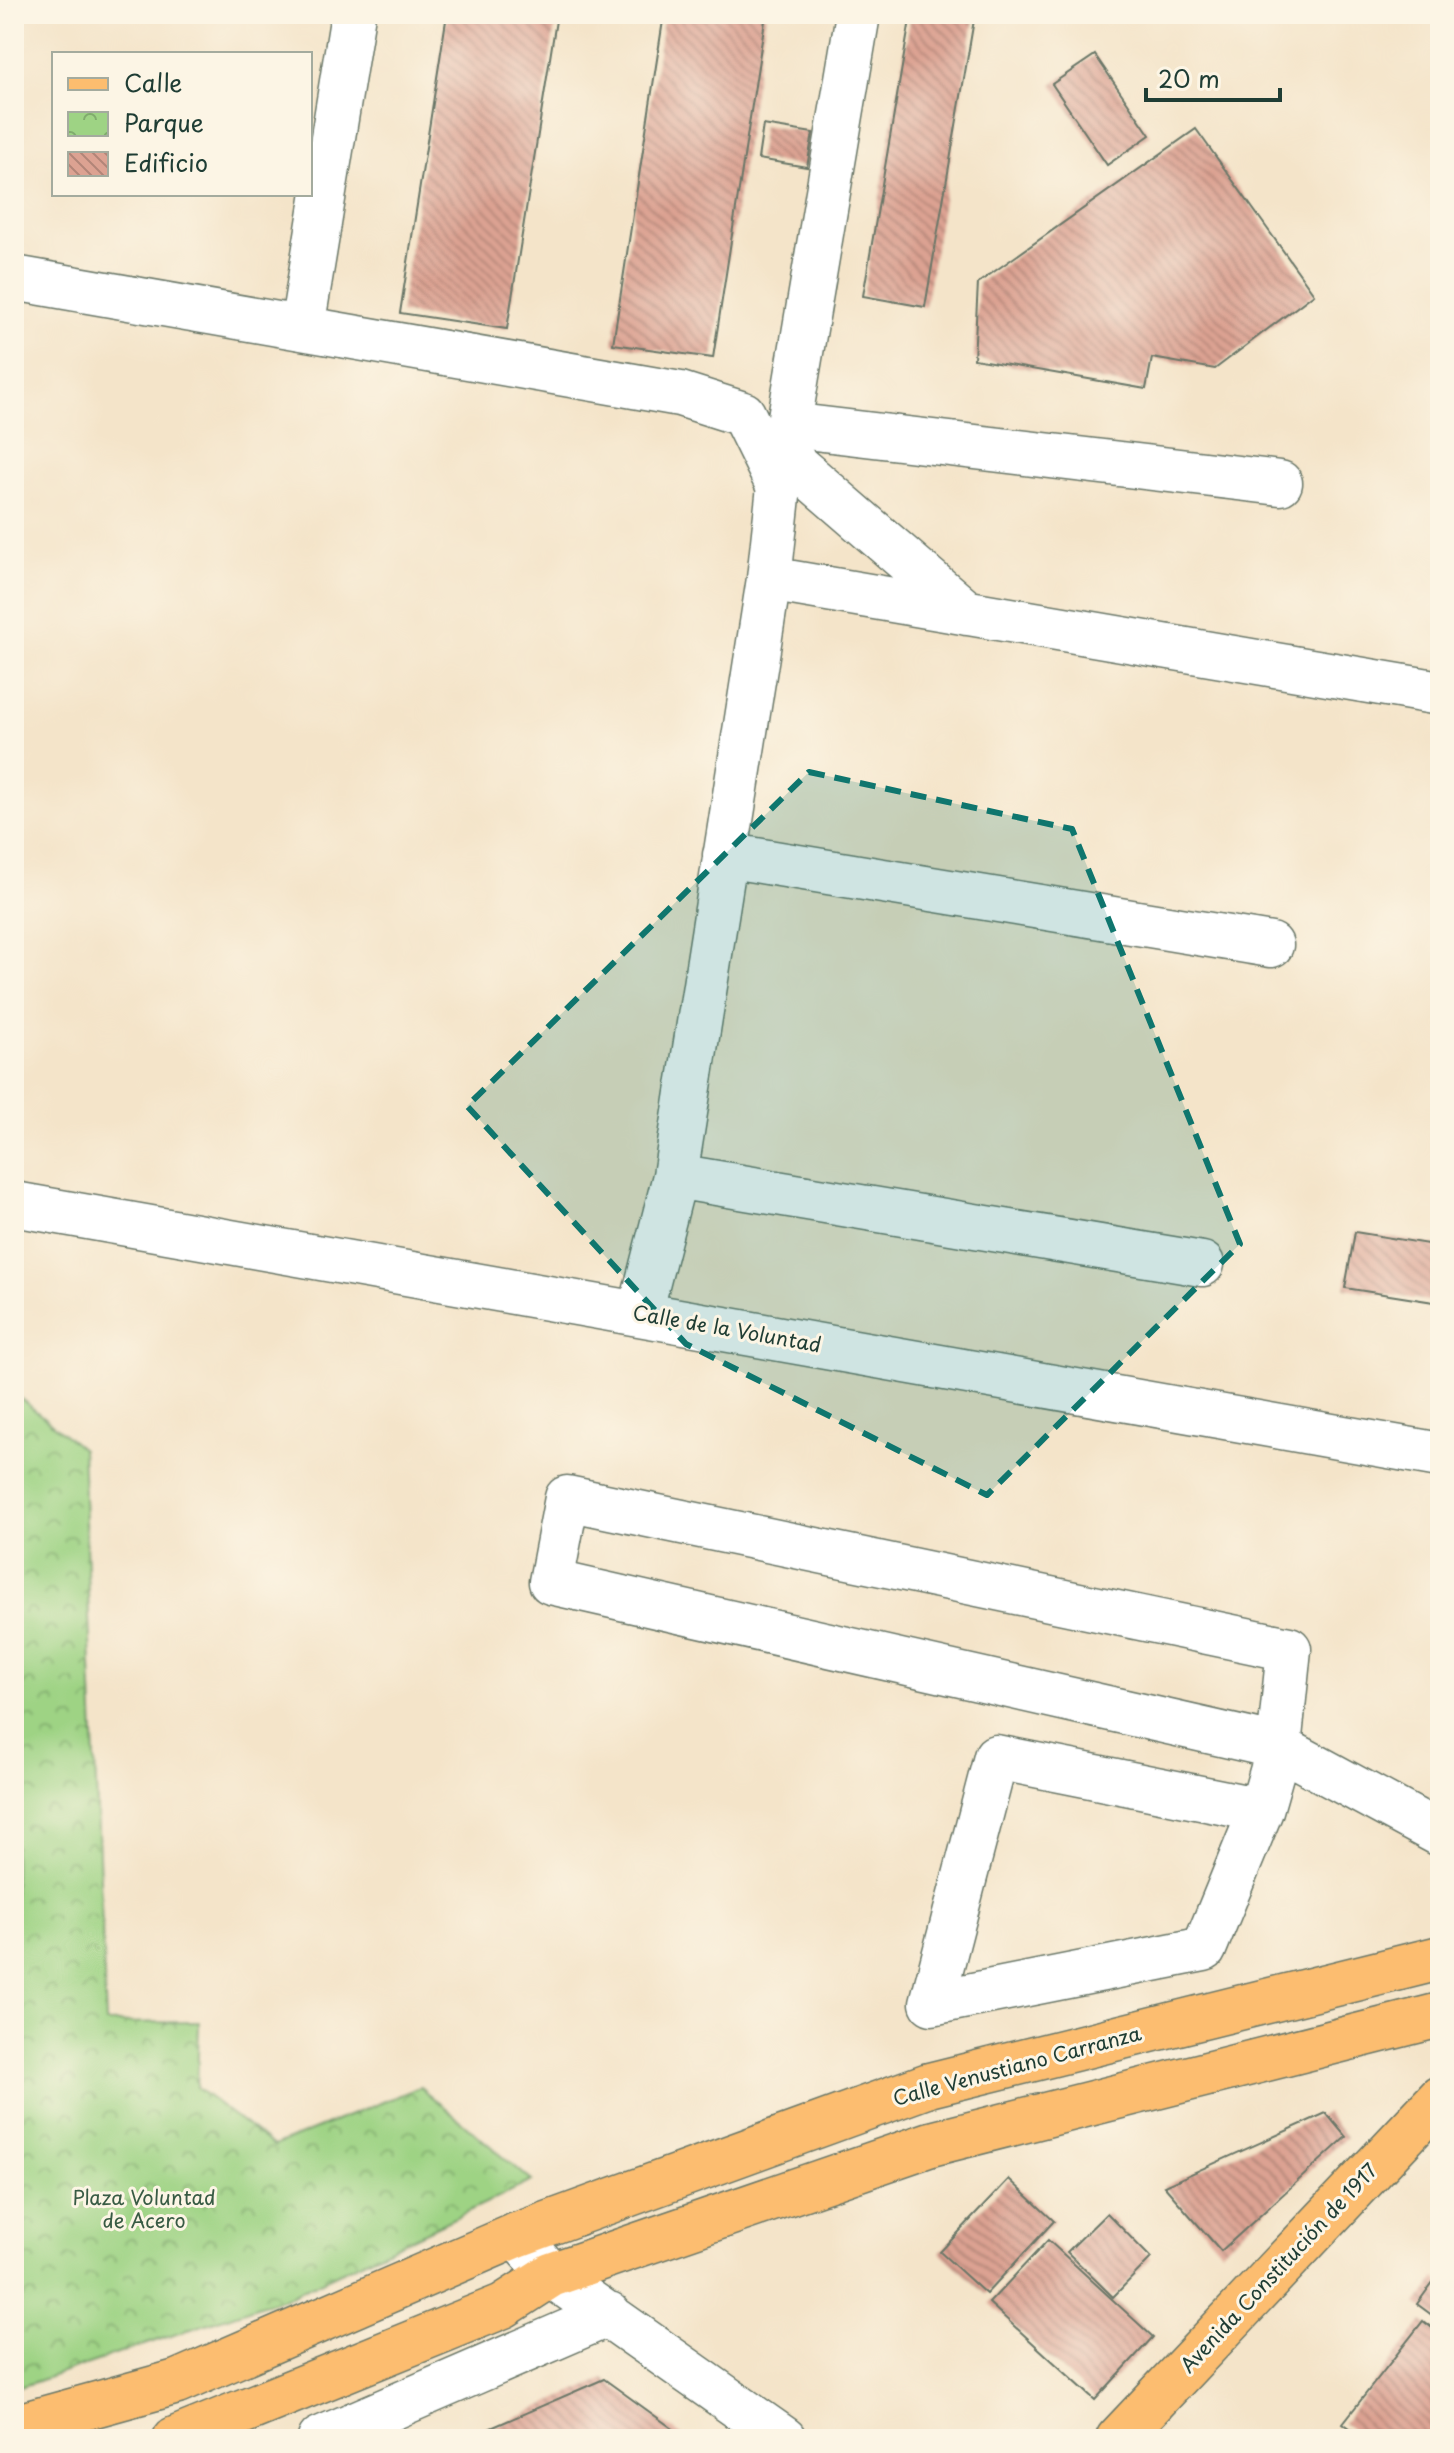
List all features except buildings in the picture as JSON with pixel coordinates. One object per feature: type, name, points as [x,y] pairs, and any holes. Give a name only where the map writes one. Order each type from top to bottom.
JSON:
[{"type":"main road","name":"Calle Venustiano Carranza","points":[[14,2427],[177,2382],[517,2235],[929,2085],[1440,1958]]},
{"type":"main road","points":[[175,2439],[503,2306],[551,2275],[931,2144],[1440,2015]]},
{"type":"main road","name":"Avenida Constitución de 1917","points":[[1118,2439],[1440,2098]]},
{"type":"street","points":[[302,328],[353,14]]},
{"type":"street","points":[[640,1313],[675,1176],[769,579],[784,456],[858,14]]},
{"type":"street","points":[[14,278],[680,394],[743,414],[784,456],[967,613]]},
{"type":"street","points":[[784,456],[1280,483]]},
{"type":"street","points":[[769,579],[1440,693]]},
{"type":"street","points":[[725,855],[1271,945]]},
{"type":"street","points":[[675,1176],[1202,1264]]},
{"type":"street","name":"Calle de la Voluntad","points":[[14,1204],[1440,1455]]},
{"type":"street","points":[[1261,1810],[996,1757],[932,2003],[1204,1949],[1261,1810],[1279,1747],[1289,1649],[567,1498],[551,1582],[1279,1747],[1440,1834]]},
{"type":"street","points":[[517,2235],[551,2275],[784,2439]]},
{"type":"street","points":[[320,2439],[609,2314]]},
{"type":"highlighted area","points":[[809,772],[1072,829],[1240,1244],[987,1495],[686,1344],[467,1106]]},
{"type":"green space","name":"Plaza Voluntad de Acero","points":[[14,1393],[82,1449],[106,2023],[199,2022],[197,2088],[274,2146],[420,2087],[532,2181],[292,2295],[14,2389]]}]
